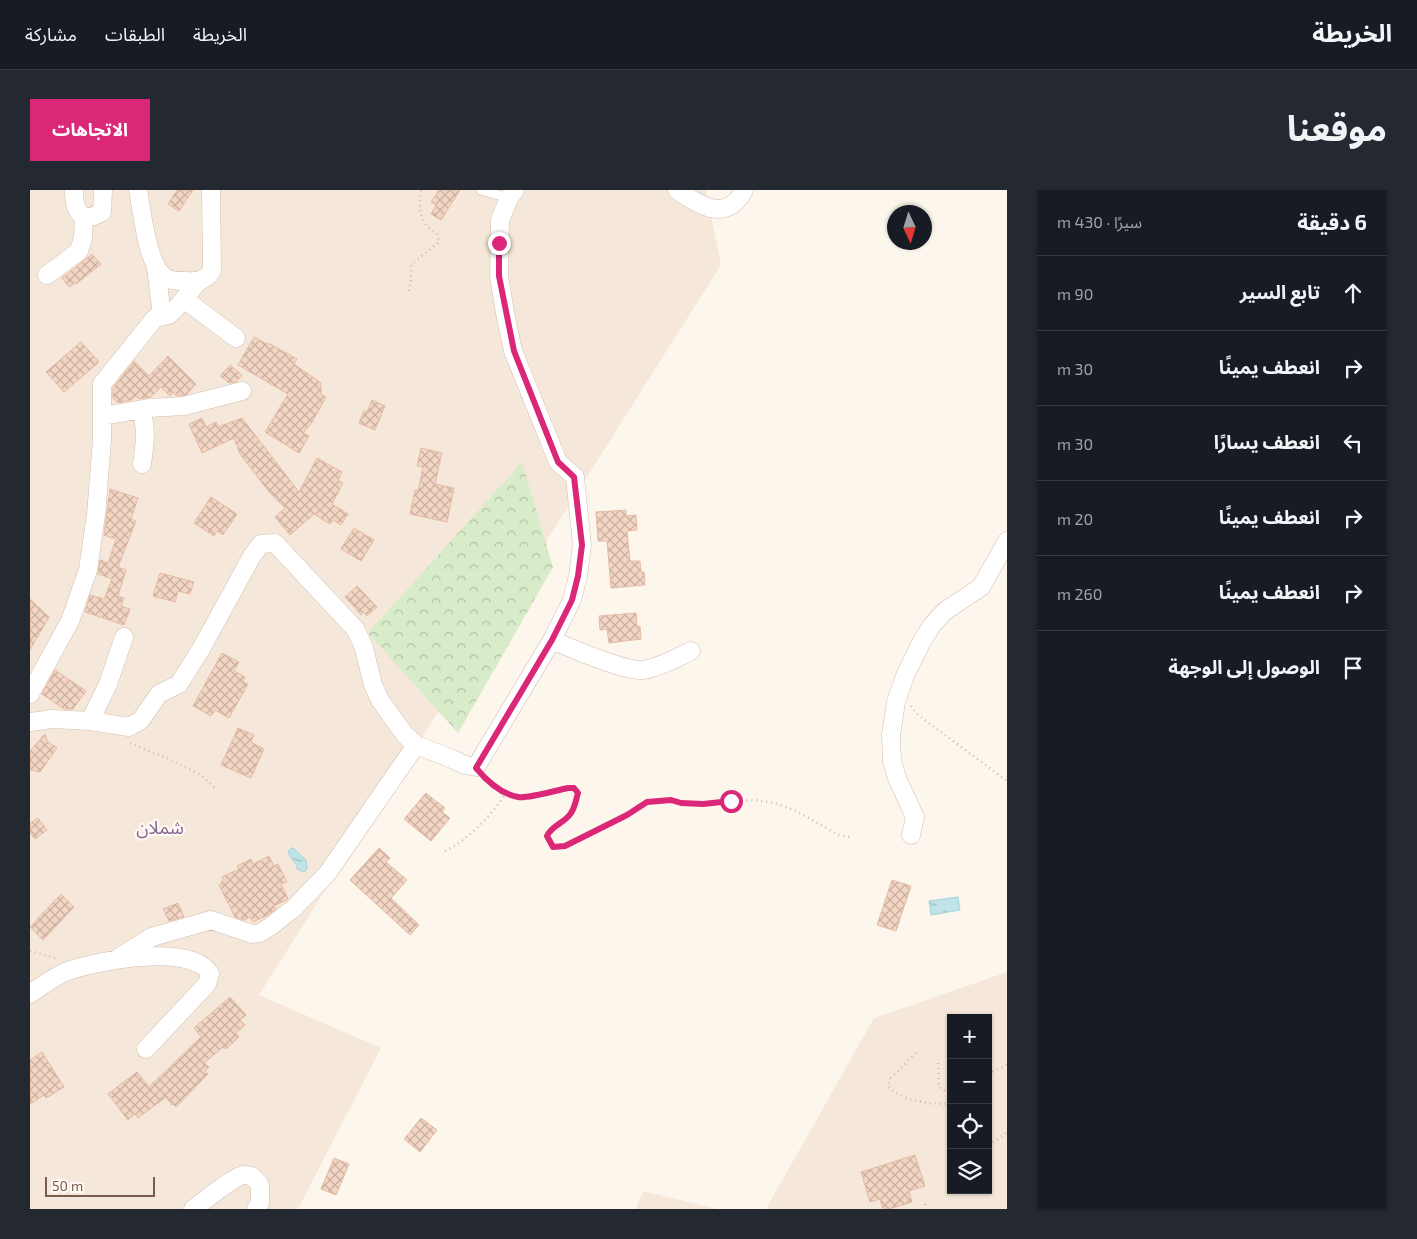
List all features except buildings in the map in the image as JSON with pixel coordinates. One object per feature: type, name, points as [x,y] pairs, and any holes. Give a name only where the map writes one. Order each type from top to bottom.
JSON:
[{"type":"street","points":[[74,190],[74,204],[77,212],[84,217],[94,217],[102,212],[103,190]]},
{"type":"street","points":[[138,190],[150,250],[156,267],[162,316]]},
{"type":"street","points":[[30,694],[70,622],[88,570],[96,515],[103,416],[102,384],[155,318],[168,315],[198,282],[207,278],[212,271],[211,190]]},
{"type":"street","points":[[677,190],[705,207],[717,210],[727,208],[736,203],[744,190]]},
{"type":"street","points":[[30,722],[52,719],[90,721],[129,727],[141,720],[159,694],[179,684],[201,649],[252,556],[261,544],[274,543],[288,555],[356,630],[364,648],[373,685],[380,700],[405,735],[416,745],[476,768],[552,640],[572,600],[578,576],[582,545],[574,477],[558,462],[514,351],[499,276],[500,220],[512,194]]},
{"type":"street","points":[[47,275],[79,251],[83,238],[84,217]]},
{"type":"street","points":[[156,267],[166,278],[198,282]]},
{"type":"street","points":[[184,299],[236,338]]},
{"type":"street","points":[[103,416],[184,406],[242,390]]},
{"type":"street","points":[[141,410],[145,425],[146,441],[142,464]]},
{"type":"street","points":[[911,835],[915,817],[897,778],[892,761],[891,735],[896,702],[905,676],[932,625],[945,611],[981,587],[1007,541]]},
{"type":"street","points":[[90,721],[108,684],[124,637]]},
{"type":"street","points":[[552,640],[627,668],[642,670],[671,661],[691,651]]},
{"type":"street","points":[[118,958],[152,937],[211,920],[252,934],[260,933],[271,926],[294,908],[327,874],[416,745]]},
{"type":"street","points":[[30,994],[38,980],[118,958],[170,956],[188,959],[207,968],[210,974],[207,984],[146,1049]]},
{"type":"street","points":[[193,1209],[243,1175],[252,1177],[260,1185],[260,1203],[256,1209]]},
{"type":"lane","points":[[481,190],[512,194]]},
{"type":"path","points":[[409,291],[411,265],[439,242],[437,234],[422,219],[418,206],[421,190]]},
{"type":"path","points":[[900,691],[917,714],[1007,781]]},
{"type":"path","points":[[117,726],[121,740],[171,760],[201,775],[217,790]]},
{"type":"path","points":[[476,768],[485,778],[506,793],[519,798],[574,788],[578,793],[575,807],[570,815],[550,829],[547,836],[553,847],[565,846],[627,815],[647,802],[671,800],[681,803],[703,804],[756,800],[776,803],[796,811],[839,835],[850,836]]},
{"type":"path","points":[[445,851],[459,844],[496,807],[506,793]]},
{"type":"path","points":[[30,951],[63,962],[64,973]]},
{"type":"path","points":[[916,1052],[891,1078],[888,1086],[903,1096],[919,1101],[947,1104]]},
{"type":"path","points":[[938,1063],[939,1087],[947,1092]]},
{"type":"path","points":[[992,1072],[1007,1065]]},
{"type":"path","points":[[992,1142],[1007,1132]]},
{"type":"path","points":[[925,1204],[926,1209]]},
{"type":"shaded area","points":[[30,190],[706,190],[721,265],[259,995],[381,1048],[298,1209],[30,1209]]},
{"type":"shaded area","points":[[1007,972],[1007,1209],[766,1209],[874,1018]]},
{"type":"shaded area","points":[[643,1191],[717,1209],[636,1209]]},
{"type":"green space","points":[[522,462],[553,567],[458,733],[368,633]]},
{"type":"water","points":[[291,848],[306,860],[307,869],[304,872],[297,869],[288,852]]},
{"type":"water","points":[[958,897],[960,910],[931,915],[929,901]]},
{"type":"district","name":"شملان","points":[[160,827]]},
{"type":"route","points":[[499,243],[499,276],[514,351],[558,462],[574,477],[582,545],[578,576],[572,600],[552,640],[476,768],[495,786],[519,798],[574,788],[578,793],[575,807],[570,815],[550,829],[547,836],[553,847],[565,846],[627,815],[647,802],[671,800],[681,803],[703,804],[731,801]]}]
